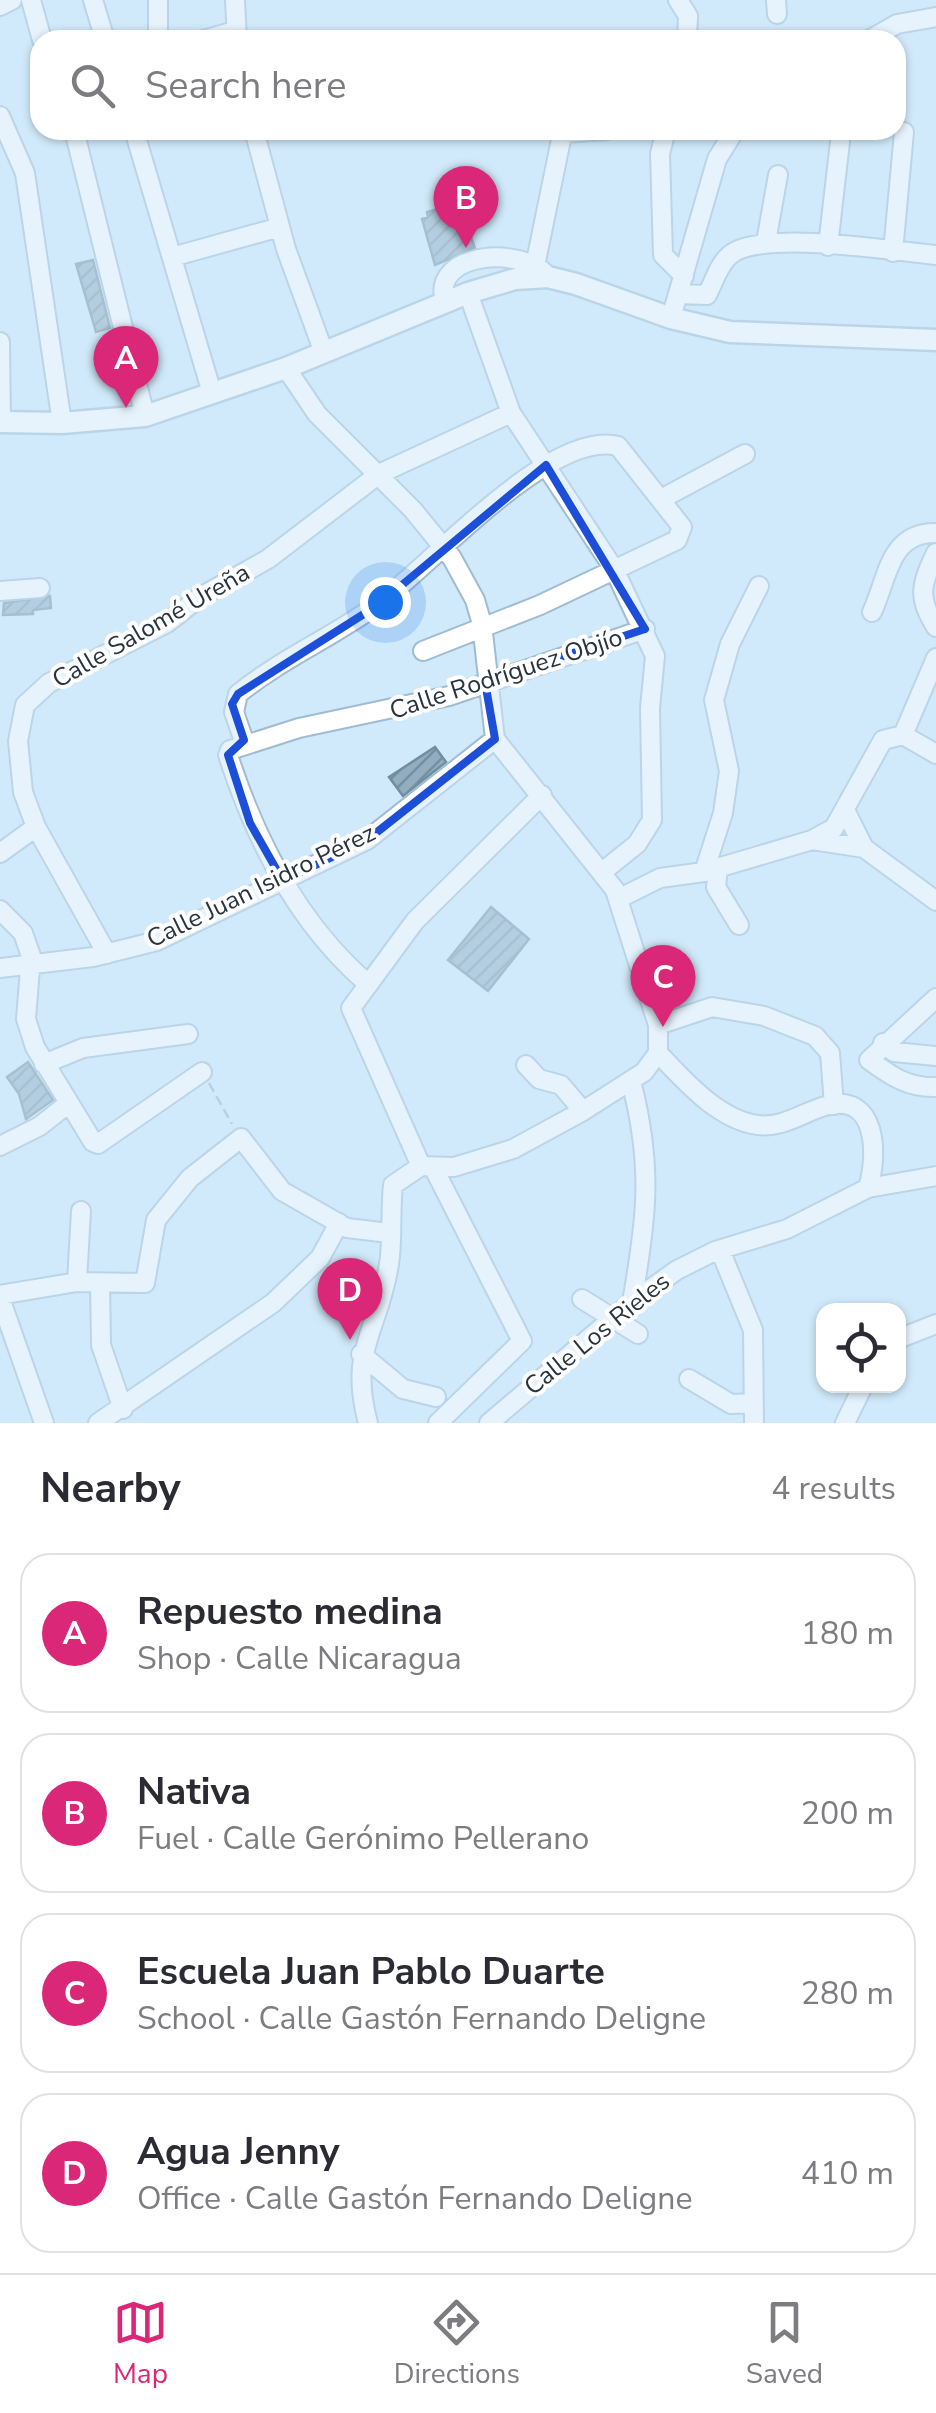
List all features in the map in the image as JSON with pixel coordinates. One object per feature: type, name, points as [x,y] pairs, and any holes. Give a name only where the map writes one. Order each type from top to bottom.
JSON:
[{"type":"main road","points":[[0,422],[62,423],[145,416],[286,368],[468,293],[542,271],[671,318],[730,332],[936,340]]},
{"type":"street","points":[[0,6],[12,0]]},
{"type":"street","points":[[31,0],[39,30]]},
{"type":"street","points":[[93,0],[102,30]]},
{"type":"street","points":[[158,0],[158,30]]},
{"type":"street","points":[[235,0],[236,30]]},
{"type":"street","points":[[678,0],[688,16],[687,30]]},
{"type":"street","points":[[886,30],[897,24],[936,17]]},
{"type":"street","points":[[0,116],[25,173],[62,423]]},
{"type":"street","points":[[76,140],[145,416]]},
{"type":"street","points":[[137,140],[212,393]]},
{"type":"street","points":[[257,140],[280,228],[323,350]]},
{"type":"street","points":[[445,302],[441,288],[445,278],[468,262],[482,258],[542,271],[562,140]]},
{"type":"street","points":[[664,140],[660,154],[663,256],[681,285],[706,296],[731,254],[766,242],[936,255]]},
{"type":"street","points":[[671,318],[717,158],[728,140]]},
{"type":"street","points":[[828,246],[841,140]]},
{"type":"street","points":[[892,252],[903,140]]},
{"type":"street","points":[[766,242],[778,175]]},
{"type":"street","points":[[172,257],[280,228]]},
{"type":"street","points":[[468,293],[511,413],[614,569],[645,629],[655,664],[650,708],[652,820],[637,844],[602,872]]},
{"type":"street","points":[[0,342],[0,422]]},
{"type":"street","points":[[286,368],[317,414],[379,474],[443,545],[474,600],[482,624],[485,682],[495,739],[602,872],[618,899],[658,1025],[658,1053],[644,1072],[583,1111],[513,1150],[454,1167],[427,1166],[392,1186],[390,1261],[361,1354],[360,1392],[368,1423]]},
{"type":"street","name":"Calle Salomé Ureña","points":[[107,954],[57,858],[36,827],[23,792],[18,740],[26,705],[49,683],[167,623],[200,597],[268,559],[379,474],[511,413]]},
{"type":"street","points":[[368,984],[336,956],[283,880],[250,823],[228,755],[245,744],[234,712],[238,694],[378,604],[443,545],[546,465],[582,446],[618,446],[682,527],[682,534],[540,605],[482,624],[423,651]]},
{"type":"street","points":[[662,498],[744,454]]},
{"type":"street","points":[[872,612],[890,559],[906,539],[936,533]]},
{"type":"street","points":[[936,553],[920,592],[920,601],[936,627]]},
{"type":"street","points":[[739,925],[716,887],[711,869],[729,771],[714,700],[730,644],[759,586]]},
{"type":"street","points":[[0,591],[40,588]]},
{"type":"street","name":"Calle Rodríguez Objío","points":[[245,744],[299,728],[409,708],[645,629]]},
{"type":"street","points":[[902,735],[936,658]]},
{"type":"street","points":[[618,899],[660,878],[711,869],[812,840],[834,828],[883,740],[902,735],[936,754]]},
{"type":"street","name":"Calle Juan Isidro Pérez","points":[[0,968],[107,954],[157,940],[366,840],[495,739]]},
{"type":"street","points":[[438,1423],[522,1341],[427,1166],[351,1010],[415,920],[542,795]]},
{"type":"street","points":[[846,812],[864,848],[936,902]]},
{"type":"street","points":[[0,853],[36,827]]},
{"type":"street","points":[[812,840],[864,848]]},
{"type":"street","points":[[0,910],[23,934],[30,956],[26,1019],[44,1064],[95,1144],[202,1072]]},
{"type":"street","points":[[936,998],[882,1043],[869,1060],[897,1080],[919,1088],[936,1087]]},
{"type":"street","points":[[658,1025],[712,1007],[764,1016],[815,1036],[830,1053],[834,1104]]},
{"type":"street","points":[[44,1064],[83,1048],[188,1034]]},
{"type":"street","points":[[882,1043],[894,1052],[936,1056]]},
{"type":"street","points":[[658,1053],[698,1093],[756,1125],[784,1124],[834,1104],[850,1108],[867,1120],[876,1139],[868,1188]]},
{"type":"street","points":[[526,1065],[539,1079],[561,1085],[583,1111]]},
{"type":"street","points":[[630,1080],[642,1124],[648,1209],[632,1302]]},
{"type":"street","points":[[0,1146],[40,1126],[69,1104]]},
{"type":"street","points":[[44,1423],[0,1297],[77,1282],[144,1283],[156,1220],[190,1178],[241,1138],[282,1191],[346,1228],[389,1233]]},
{"type":"street","name":"Calle Los Rieles","points":[[488,1423],[632,1302],[677,1270],[720,1250],[756,1241],[868,1188],[936,1176]]},
{"type":"street","points":[[77,1282],[81,1211]]},
{"type":"street","points":[[98,1423],[124,1409],[273,1303],[320,1258],[339,1224]]},
{"type":"street","points":[[731,1274],[756,1241]]},
{"type":"street","points":[[720,1250],[753,1330],[754,1423]]},
{"type":"street","points":[[100,1283],[101,1345],[124,1409]]},
{"type":"street","points":[[582,1299],[638,1334]]},
{"type":"street","points":[[906,1336],[936,1324]]},
{"type":"street","points":[[361,1354],[403,1389],[436,1397]]},
{"type":"street","points":[[689,1378],[731,1404],[754,1403]]},
{"type":"street","points":[[845,1423],[860,1393]]},
{"type":"path","points":[[202,1072],[241,1138]]},
{"type":"highlighted area","points":[[546,465],[645,629],[485,682],[495,739],[367,840],[283,881],[250,823],[228,755],[244,740],[232,704],[238,694],[378,605]]},
{"type":"building","points":[[453,204],[464,239],[471,237],[475,248],[435,265],[422,219],[428,217],[427,212]]},
{"type":"building","points":[[93,260],[110,328],[96,332],[76,264]]},
{"type":"building","points":[[50,596],[51,608],[33,610],[33,614],[3,615],[4,603]]},
{"type":"building","points":[[435,747],[446,762],[403,796],[389,777]]},
{"type":"building","points":[[491,907],[529,939],[488,991],[448,960]]},
{"type":"building","points":[[28,1062],[53,1100],[26,1119],[19,1094],[7,1077]]},
{"type":"place","name":"Nativa","points":[[466,248]]},
{"type":"place","name":"Repuesto medina","points":[[126,408]]},
{"type":"place","name":"Escuela Juan Pablo Duarte","points":[[663,1027]]},
{"type":"place","name":"Agua Jenny","points":[[350,1340]]}]
